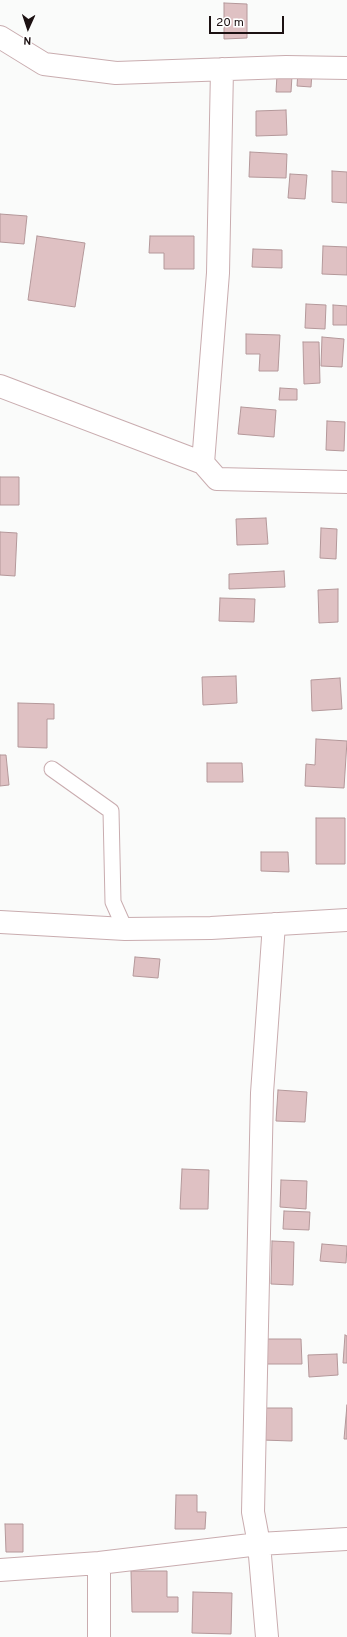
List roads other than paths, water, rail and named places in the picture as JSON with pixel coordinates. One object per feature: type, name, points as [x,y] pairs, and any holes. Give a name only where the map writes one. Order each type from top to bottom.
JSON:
[{"type":"street","points":[[0,37],[44,64],[116,73],[286,67],[347,68]]},
{"type":"street","points":[[203,463],[218,273],[222,70]]},
{"type":"street","points":[[0,386],[203,463],[217,479],[347,482]]},
{"type":"street","points":[[0,922],[125,929],[211,928],[347,920]]},
{"type":"street","points":[[267,1637],[259,1544],[254,1512],[262,1101],[274,924]]},
{"type":"street","points":[[0,1570],[99,1563],[259,1544],[347,1539]]},
{"type":"street","points":[[99,1563],[99,1637]]},
{"type":"lane","points":[[52,769],[111,812],[113,902],[125,929]]}]
